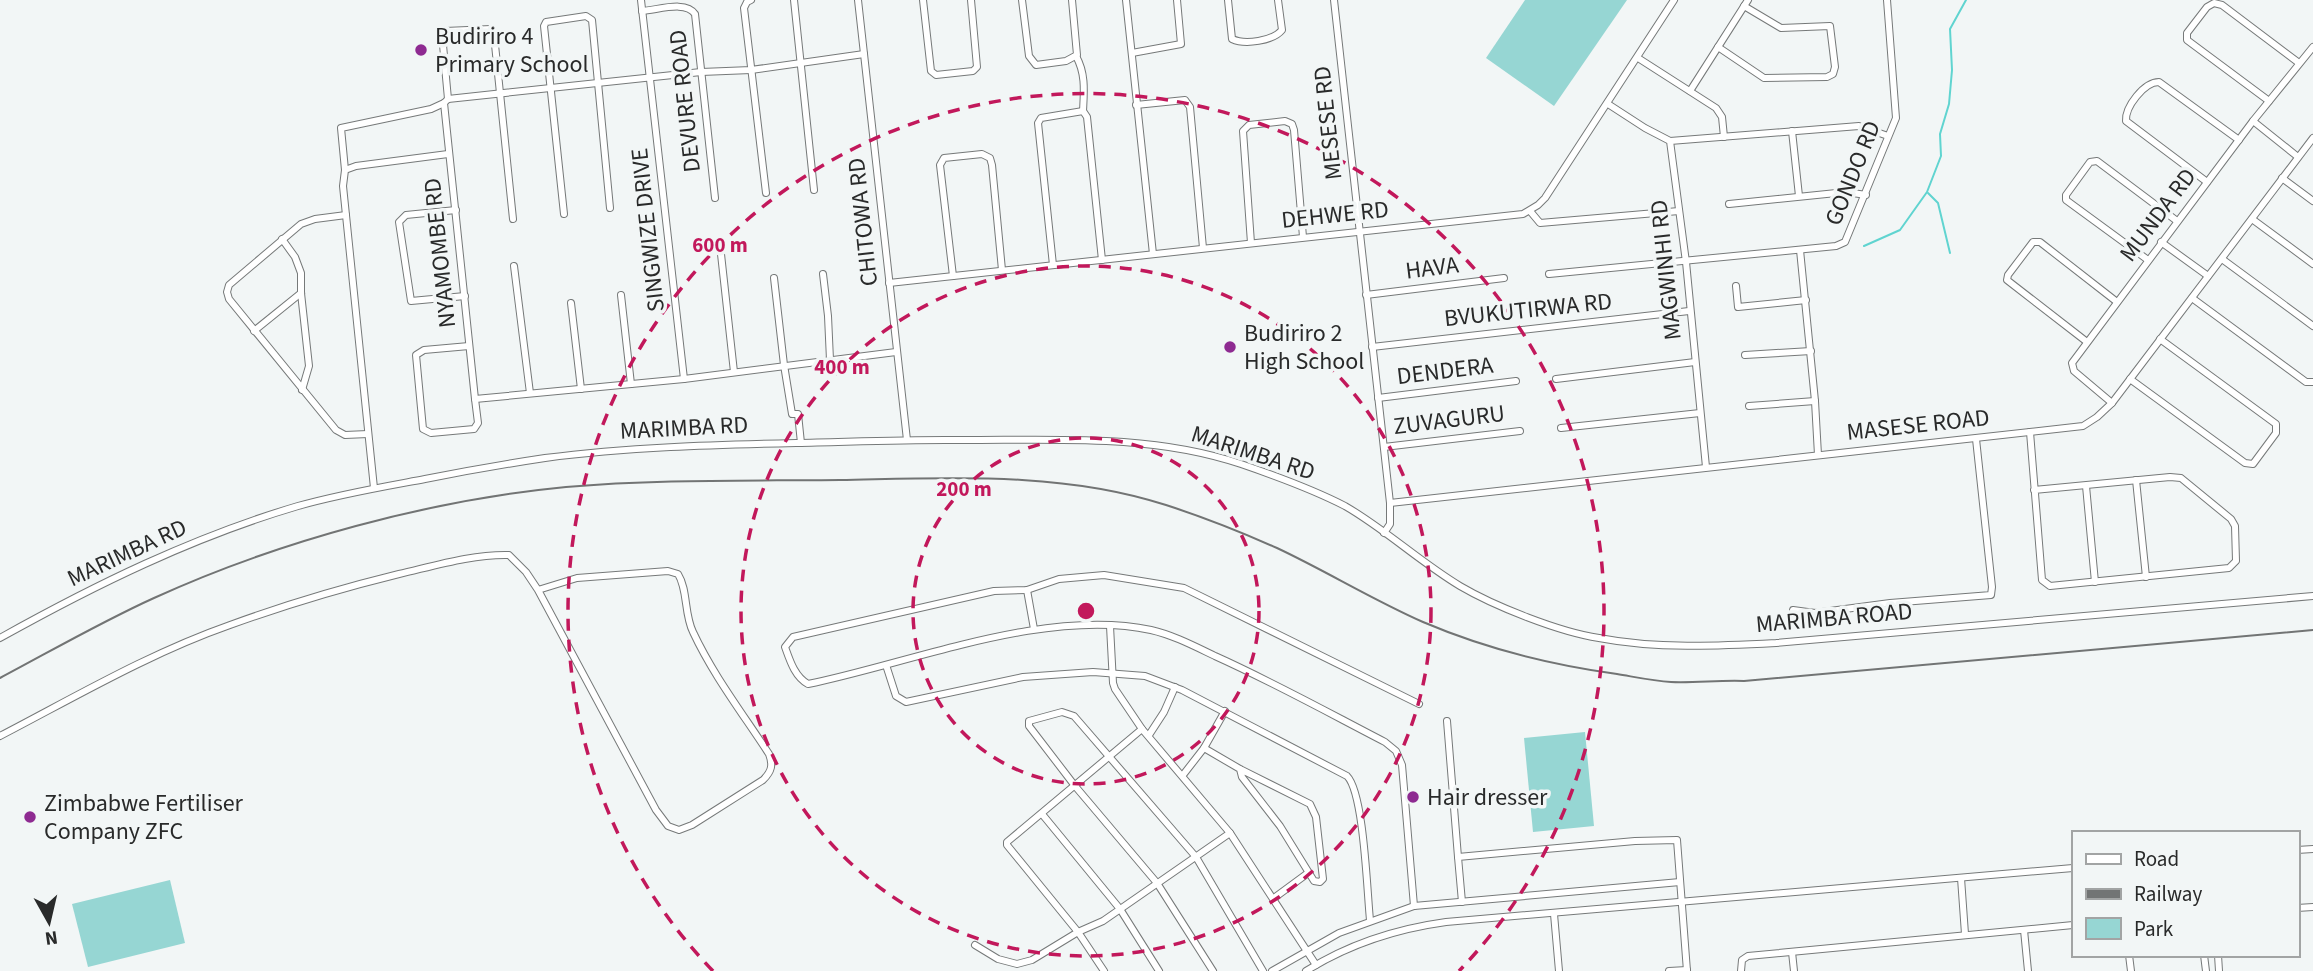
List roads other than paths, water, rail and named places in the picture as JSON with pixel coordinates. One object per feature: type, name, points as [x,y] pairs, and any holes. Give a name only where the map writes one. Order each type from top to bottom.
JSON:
[{"type":"street","name":"SINGWIZE DRIVE","points":[[641,0],[684,379]]},
{"type":"street","points":[[751,0],[744,8],[766,193]]},
{"type":"street","points":[[794,0],[814,190]]},
{"type":"street","name":"CHITOWA RD","points":[[859,0],[907,440]]},
{"type":"street","points":[[923,0],[931,71],[936,75],[973,71],[977,67],[971,0]]},
{"type":"street","points":[[1022,0],[1032,62],[1038,65],[1066,61],[1076,56]]},
{"type":"street","points":[[1072,0],[1076,56],[1082,66],[1084,81],[1083,111],[1088,121],[1102,260]]},
{"type":"street","points":[[1126,0],[1153,254]]},
{"type":"street","points":[[1132,53],[1181,44],[1177,0]]},
{"type":"street","points":[[1227,0],[1232,39],[1243,42],[1268,39],[1280,33],[1282,30],[1278,0]]},
{"type":"street","name":"MESESE RD","points":[[1334,0],[1390,503],[1390,524],[1384,533]]},
{"type":"street","points":[[1674,0],[1545,198],[1530,211],[1540,223],[1679,211]]},
{"type":"street","name":"GONDO RD","points":[[1549,274],[1800,250],[1836,246],[1845,242],[1888,136],[1895,126],[1897,111],[1887,0]]},
{"type":"street","points":[[1690,90],[1746,3],[1781,28],[1830,26],[1835,67],[1833,74],[1827,77],[1767,78],[1718,47]]},
{"type":"street","points":[[2269,101],[2187,40],[2187,33],[2207,7],[2214,3],[2222,5],[2300,64]]},
{"type":"street","name":"DEVURE ROAD","points":[[642,11],[685,6],[695,15],[715,198]]},
{"type":"street","points":[[564,214],[544,26],[546,22],[586,16],[592,20],[610,208]]},
{"type":"street","name":"NYAMOMBE RD","points":[[469,346],[424,350],[416,355],[423,429],[431,433],[474,429],[478,423],[449,154],[442,36],[445,31],[491,29],[494,35],[499,94]]},
{"type":"street","name":"MUNDA RD","points":[[2112,403],[2071,367],[2072,363],[2253,121],[2313,47]]},
{"type":"street","points":[[374,488],[343,186],[345,170],[341,128],[431,110],[446,101],[650,77],[751,70],[864,54]]},
{"type":"street","points":[[1638,58],[1719,111],[1724,137]]},
{"type":"street","points":[[2207,182],[2126,121],[2126,114],[2140,93],[2150,83],[2159,82],[2239,140]]},
{"type":"street","points":[[499,94],[513,219]]},
{"type":"street","points":[[1136,105],[1185,100],[1190,107],[1203,248]]},
{"type":"street","points":[[1608,104],[1670,141],[1859,126],[1888,136]]},
{"type":"street","points":[[1053,265],[1038,122],[1041,118],[1083,111]]},
{"type":"street","points":[[1251,243],[1243,131],[1249,125],[1285,121],[1292,124],[1303,237]]},
{"type":"street","points":[[2253,121],[2298,157]]},
{"type":"street","points":[[1792,131],[1799,196]]},
{"type":"street","name":"MASESE ROAD","points":[[1390,503],[2083,426],[2112,403],[2313,138]]},
{"type":"street","name":"MAGWINHI RD","points":[[1670,141],[1686,262],[1706,467]]},
{"type":"street","points":[[345,170],[356,166],[449,154]]},
{"type":"street","points":[[953,276],[940,165],[944,159],[982,154],[990,158],[992,165],[1002,270]]},
{"type":"street","points":[[2148,260],[2066,200],[2066,195],[2090,162],[2097,161],[2177,221]]},
{"type":"street","points":[[2282,178],[2313,201]]},
{"type":"street","points":[[1729,205],[1846,192],[1866,195]]},
{"type":"street","points":[[456,210],[406,215],[399,222],[411,301],[465,296]]},
{"type":"street","name":"DEHWE RD","points":[[889,283],[1517,215],[1530,211]]},
{"type":"street","points":[[346,215],[307,221],[282,239],[228,287],[229,299],[340,433],[368,434]]},
{"type":"street","points":[[2252,219],[2313,264]]},
{"type":"street","points":[[282,239],[298,264],[309,366],[302,390]]},
{"type":"street","points":[[2087,341],[2007,280],[2033,242],[2040,242],[2117,302]]},
{"type":"street","points":[[2161,242],[2208,276]]},
{"type":"street","points":[[720,245],[734,372]]},
{"type":"street","points":[[1800,250],[1811,351],[1818,456]]},
{"type":"street","points":[[2222,259],[2313,327]]},
{"type":"street","points":[[513,266],[530,393]]},
{"type":"street","points":[[823,274],[830,360]]},
{"type":"street","points":[[775,278],[784,365],[792,414],[797,414],[801,443]]},
{"type":"street","name":"HAVA","points":[[1366,295],[1504,278]]},
{"type":"street","points":[[1735,286],[1738,307],[1806,300]]},
{"type":"street","points":[[254,331],[301,293]]},
{"type":"street","points":[[621,295],[631,384]]},
{"type":"street","points":[[2192,299],[2306,382],[2313,382]]},
{"type":"street","points":[[571,303],[580,389]]},
{"type":"street","name":"BVUKUTIRWA RD","points":[[1372,347],[1689,311]]},
{"type":"street","points":[[2130,379],[2245,463],[2253,464],[2276,433],[2276,424],[2160,339]]},
{"type":"street","points":[[1745,355],[1811,351]]},
{"type":"street","points":[[475,399],[684,379],[896,352]]},
{"type":"street","points":[[1556,379],[1695,362]]},
{"type":"street","name":"DENDERA","points":[[1378,398],[1516,381]]},
{"type":"street","points":[[1749,407],[1815,401]]},
{"type":"street","points":[[1561,428],[1700,413]]},
{"type":"street","name":"ZUVAGURU","points":[[1384,447],[1520,431]]},
{"type":"street","points":[[2030,432],[2034,490],[2043,583],[2050,586],[2232,567],[2237,557],[2235,526],[2224,512],[2180,478],[2034,490]]},
{"type":"street","points":[[1793,611],[1815,613],[1890,603],[1991,595],[1976,439]]},
{"type":"street","name":"MARIMBA RD","points":[[0,638],[104,582],[180,548],[297,506],[374,488],[534,460],[594,453],[695,446],[907,440],[1111,441],[1162,445],[1236,463],[1286,481],[1343,506],[1384,533]]},
{"type":"street","points":[[2136,480],[2146,577]]},
{"type":"street","points":[[2086,486],[2095,582]]},
{"type":"street","name":"MARIMBA ROAD","points":[[1384,533],[1446,577],[1478,595],[1563,629],[1595,638],[1628,642],[1712,645],[1776,643],[2313,596]]},
{"type":"street","points":[[0,736],[136,666],[229,625],[374,580],[438,565],[509,555],[526,572],[538,590],[656,810],[668,826],[679,830],[692,825],[770,774],[769,754],[700,648],[690,626],[683,586],[678,574],[667,570],[577,578],[538,590]]},
{"type":"street","points":[[1414,906],[1399,754],[1393,748],[1279,687],[1175,638],[1149,630],[1110,626],[1034,629],[805,684],[792,666],[785,647],[793,638],[994,591],[1027,590],[1059,579],[1104,575],[1184,588],[1419,704]]},
{"type":"street","points":[[1027,590],[1034,629]]},
{"type":"street","points":[[1110,626],[1115,689],[1142,729],[1230,833],[1316,965]]},
{"type":"street","points":[[886,665],[896,696],[906,702],[1023,677],[1112,673],[1151,677],[1225,711],[1352,781],[1359,813],[1370,920]]},
{"type":"street","points":[[1149,735],[1164,712],[1175,687]]},
{"type":"street","points":[[1183,775],[1204,748],[1225,711]]},
{"type":"street","points":[[1213,971],[1157,883],[1075,786],[1028,721],[1062,712],[1070,714],[1196,857],[1263,971]]},
{"type":"street","points":[[1447,721],[1462,902]]},
{"type":"street","points":[[1104,971],[1078,932],[1007,844],[1009,839],[1142,729]]},
{"type":"street","points":[[1204,748],[1310,804],[1316,817],[1323,879],[1314,881],[1280,826],[1242,777],[1240,769]]},
{"type":"street","points":[[1042,814],[1120,909],[1159,971]]},
{"type":"street","points":[[975,945],[998,959],[1017,964],[1032,960],[1078,932],[1093,927],[1230,833]]},
{"type":"street","points":[[1458,857],[1677,840],[1687,970],[1670,971]]},
{"type":"street","points":[[1306,971],[1344,950],[1400,930],[1446,922],[2072,868]]},
{"type":"street","points":[[1274,898],[1308,873]]},
{"type":"street","points":[[1961,878],[1965,934]]},
{"type":"street","points":[[1272,971],[1339,933],[1414,906],[1681,883]]},
{"type":"street","points":[[1554,914],[1559,971]]},
{"type":"street","points":[[1741,971],[1741,962],[1746,956],[2072,925]]},
{"type":"street","points":[[2024,930],[2028,971]]},
{"type":"street","points":[[1792,952],[1794,971]]},
{"type":"waterway","points":[[1864,246],[1900,230],[1927,192],[1941,156],[1940,134],[1949,104],[1952,70],[1950,29],[1966,0]]},
{"type":"waterway","points":[[1928,193],[1938,203],[1950,253]]},
{"type":"railway","points":[[0,678],[154,598],[202,577],[303,541],[409,513],[514,493],[600,484],[669,482],[1004,479],[1086,486],[1127,494],[1166,505],[1263,542],[1423,622],[1470,640],[1543,660],[1664,681],[1744,681],[2313,630]]},
{"type":"place","name":"Budiriro 4 Primary School","points":[[421,50]]},
{"type":"place","name":"Budiriro 2 High School","points":[[1230,347]]},
{"type":"place","name":"Hair dresser","points":[[1413,797]]},
{"type":"place","name":"Zimbabwe Fertiliser Company ZFC","points":[[30,817]]}]
